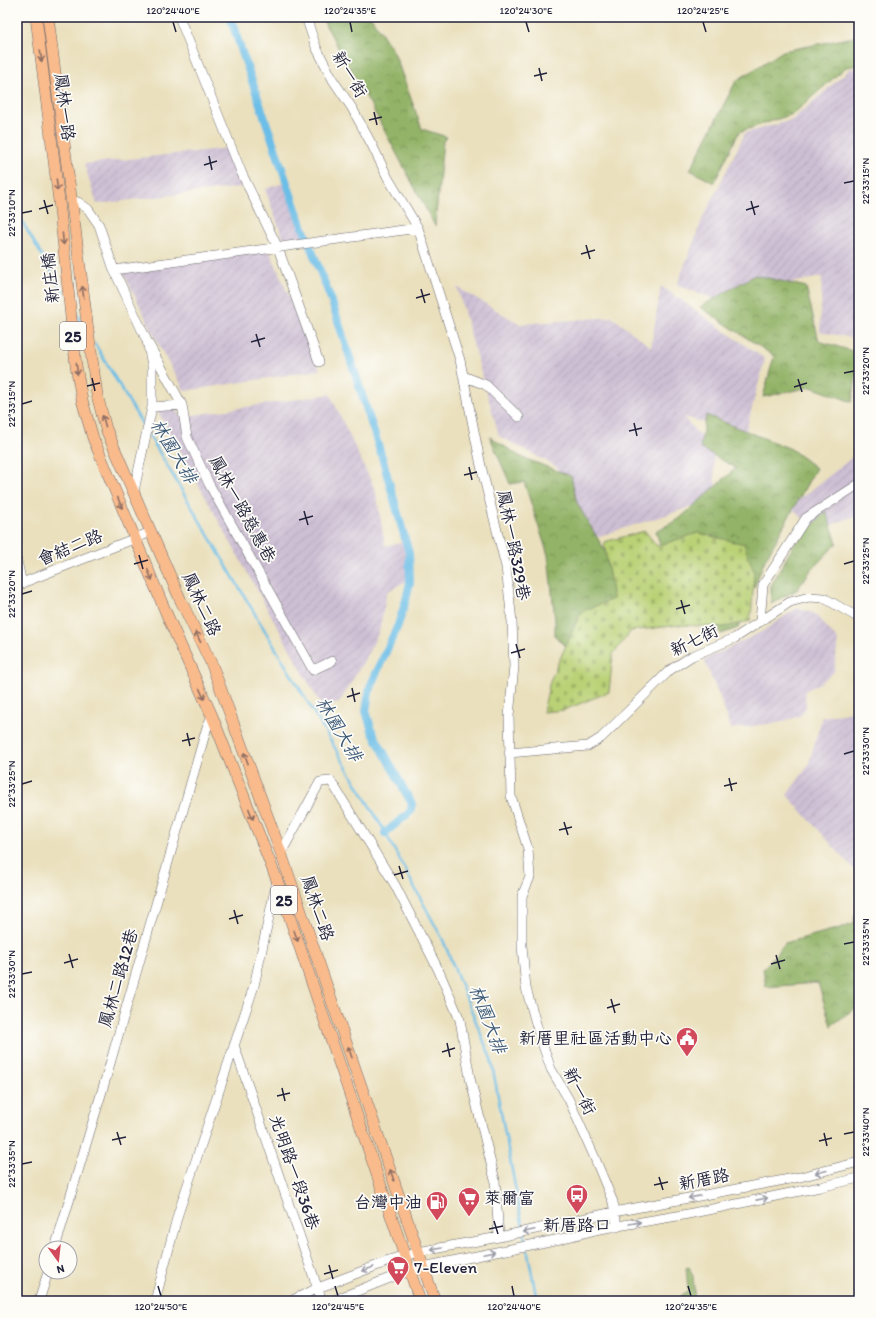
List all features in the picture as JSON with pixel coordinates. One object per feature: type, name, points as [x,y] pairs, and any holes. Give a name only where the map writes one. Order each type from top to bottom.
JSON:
[{"type":"main road","name":"鳳林一路","points":[[36,17],[59,201]]},
{"type":"main road","name":"鳳林一路","points":[[48,17],[71,200]]},
{"type":"main road","name":"新庄橋","points":[[71,200],[97,395],[106,429],[134,491]]},
{"type":"main road","name":"新庄橋","points":[[59,201],[76,366],[82,400],[93,438],[134,539]]},
{"type":"main road","name":"25","points":[[134,491],[151,532]]},
{"type":"main road","name":"鳳林二路","points":[[151,532],[181,601],[212,665],[281,853],[435,1301]]},
{"type":"main road","name":"鳳林二路","points":[[134,539],[212,716],[277,880],[420,1301]]},
{"type":"street","points":[[179,17],[242,174],[278,248],[319,362]]},
{"type":"street","name":"新一街","points":[[306,17],[316,47],[333,80],[352,108],[388,178],[418,228]]},
{"type":"street","points":[[71,200],[78,202],[88,209],[99,225],[114,270],[146,341],[152,365],[152,407],[134,491]]},
{"type":"street","points":[[114,270],[418,228]]},
{"type":"street","name":"鳳林一路329巷","points":[[418,228],[460,360],[481,466],[506,567],[512,622],[514,666],[509,716],[509,753],[512,796],[528,848],[530,877],[522,896]]},
{"type":"street","name":"鳳林一路慈惠巷","points":[[146,341],[182,404],[187,437],[209,484],[313,670],[332,661]]},
{"type":"street","points":[[463,376],[486,385],[519,416]]},
{"type":"street","points":[[152,407],[182,404]]},
{"type":"street","points":[[760,622],[763,585],[806,518],[859,484]]},
{"type":"street","name":"會結二路","points":[[19,584],[151,532]]},
{"type":"street","points":[[17,561],[19,584]]},
{"type":"street","name":"新七街","points":[[509,753],[588,746],[601,738],[670,670],[692,656],[735,638],[790,602],[809,597],[824,598],[859,618]]},
{"type":"street","name":"鳳林二路12巷","points":[[57,1240],[207,727],[212,716]]},
{"type":"street","points":[[281,853],[320,782],[331,781],[395,885],[438,969],[460,1020],[470,1078],[495,1180],[501,1237],[418,1252],[389,1261],[318,1288],[290,1301]]},
{"type":"street","points":[[155,1301],[178,1214],[254,986],[277,880]]},
{"type":"street","name":"新一街","points":[[522,896],[522,946],[526,988],[539,1034],[551,1069],[568,1100],[594,1156],[612,1202],[617,1227]]},
{"type":"street","name":"光明路一段36巷","points":[[234,1044],[322,1301]]},
{"type":"street","name":"新厝路","points":[[501,1237],[614,1212],[800,1177],[859,1162]]},
{"type":"street","name":"新厝路","points":[[423,1267],[859,1178]]},
{"type":"street","points":[[332,1301],[395,1276],[423,1267]]},
{"type":"street","points":[[39,1301],[46,1280]]},
{"type":"shaded area","points":[[859,68],[859,339],[820,332],[822,277],[712,298],[677,285],[702,220],[745,133],[792,120],[850,69]]},
{"type":"shaded area","points":[[229,148],[242,187],[97,204],[84,164]]},
{"type":"shaded area","points":[[290,181],[309,237],[284,241],[265,189]]},
{"type":"shaded area","points":[[269,249],[320,370],[185,391],[165,357],[121,268]]},
{"type":"shaded area","points":[[661,286],[765,359],[745,434],[683,417],[713,450],[716,499],[587,540],[557,467],[499,436],[457,287],[520,324],[612,317],[651,347]]},
{"type":"shaded area","points":[[330,394],[376,492],[385,546],[408,541],[413,577],[387,592],[379,632],[365,659],[339,703],[322,707],[157,410],[173,405],[181,417]]},
{"type":"shaded area","points":[[859,452],[859,515],[817,530],[790,507]]},
{"type":"shaded area","points":[[797,608],[814,613],[838,640],[834,672],[820,683],[805,691],[806,708],[800,716],[781,722],[731,729],[719,695],[704,660],[761,632]]},
{"type":"shaded area","points":[[859,711],[859,875],[787,795],[808,766],[822,717]]},
{"type":"green space","points":[[321,17],[371,17],[394,52],[422,129],[447,137],[443,141],[435,226],[373,109]]},
{"type":"green space","points":[[859,36],[859,65],[846,67],[793,114],[739,132],[714,183],[690,170],[736,81],[783,51]]},
{"type":"green space","points":[[755,275],[806,287],[819,341],[859,353],[852,402],[811,387],[763,397],[774,356],[700,307]]},
{"type":"green space","points":[[706,415],[791,449],[816,468],[765,560],[738,628],[721,634],[704,597],[665,562],[656,531],[679,519],[736,468],[700,448]]},
{"type":"green space","points":[[490,437],[521,457],[571,476],[577,503],[623,582],[580,659],[555,636],[555,621],[548,555],[524,482],[510,484]]},
{"type":"green space","points":[[826,511],[837,543],[811,570],[797,590],[771,603],[771,586],[793,546]]},
{"type":"green space","points":[[645,531],[657,546],[698,533],[744,544],[754,572],[750,621],[724,627],[679,625],[631,631],[613,654],[609,692],[564,710],[543,712],[550,681],[581,612],[613,599],[604,542]]},
{"type":"green space","points":[[859,913],[859,1005],[831,1026],[818,983],[766,987],[763,969],[785,943],[854,924],[855,914]]},
{"type":"green space","points":[[689,1267],[693,1276],[695,1301],[681,1301],[680,1297],[688,1290],[686,1268]]},
{"type":"waterway","points":[[230,17],[298,215],[331,299],[382,457],[409,553],[410,582],[406,600],[398,625],[370,687],[366,711],[372,731],[412,804],[410,812],[385,833]]},
{"type":"waterway","name":"林園大排","points":[[17,213],[64,293]]},
{"type":"waterway","name":"林園大排","points":[[75,311],[83,324]]},
{"type":"waterway","name":"林園大排","points":[[95,344],[144,427]]},
{"type":"waterway","name":"林園大排","points":[[149,435],[381,825],[443,940],[491,1059],[526,1244]]},
{"type":"waterway","name":"林園大排","points":[[527,1248],[537,1301]]},
{"type":"place","name":"新厝里社區活動中心","points":[[687,1058]]},
{"type":"place","name":"新厝路口","points":[[577,1214]]},
{"type":"place","name":"萊爾富","points":[[469,1218]]},
{"type":"place","name":"台灣中油","points":[[437,1222]]},
{"type":"place","name":"7-Eleven","points":[[398,1286]]}]
